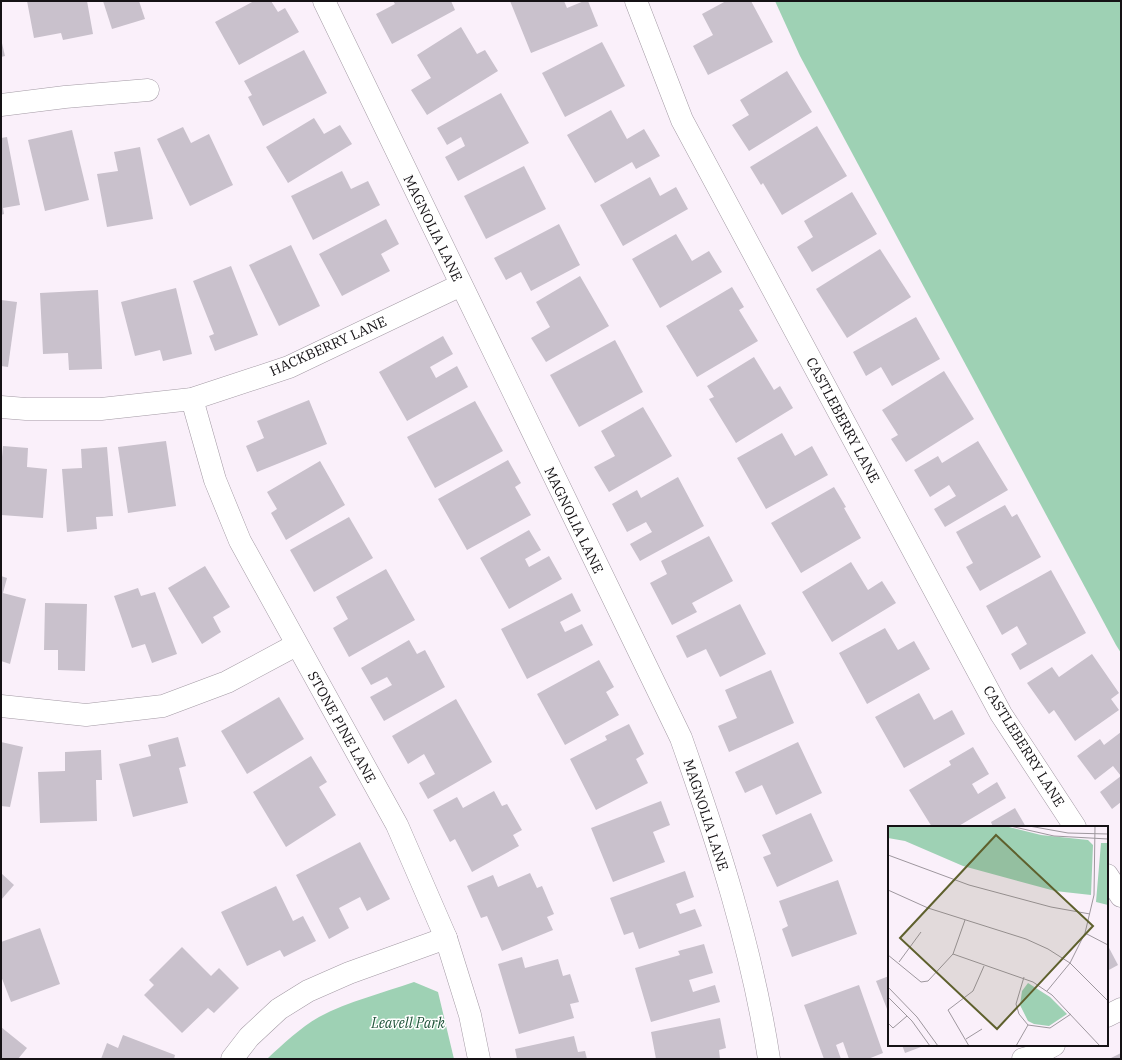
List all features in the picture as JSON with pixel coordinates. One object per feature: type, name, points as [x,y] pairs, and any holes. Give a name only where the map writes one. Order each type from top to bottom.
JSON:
[{"type":"street","name":"MAGNOLIA LANE","points":[[324,1],[681,738],[708,813],[742,928],[762,1016],[769,1059]]},
{"type":"street","name":"CASTLEBERRY LANE","points":[[636,1],[682,120],[1001,714],[1074,826]]},
{"type":"street","points":[[1,105],[66,97],[148,90]]},
{"type":"street","name":"HACKBERRY LANE","points":[[1,407],[26,410],[101,409],[192,399],[289,367],[461,285]]},
{"type":"street","name":"STONE PINE LANE","points":[[192,399],[215,480],[240,541],[396,825],[446,938],[470,1015],[479,1059]]},
{"type":"street","points":[[1,706],[86,715],[163,706],[227,682],[296,645]]},
{"type":"street","points":[[1108,876],[1121,896]]},
{"type":"street","points":[[232,1059],[249,1037],[279,1009],[308,991],[349,973],[446,938]]},
{"type":"street","points":[[1108,1016],[1121,1009]]},
{"type":"street","points":[[1030,1058],[1052,1046]]},
{"type":"green space","points":[[775,1],[1121,1],[1121,653],[800,56]]},
{"type":"green space","name":"Leavell Park","points":[[414,982],[438,992],[454,1059],[267,1059],[298,1031],[330,1011]]},
{"type":"building","points":[[27,1],[87,1],[93,34],[63,40],[61,33],[34,38]]},
{"type":"building","points":[[103,1],[139,1],[145,19],[112,29]]},
{"type":"building","points":[[254,1],[271,1],[278,12],[285,8],[299,32],[239,65],[215,22]]},
{"type":"building","points":[[393,1],[451,1],[455,10],[392,44],[376,14],[395,4]]},
{"type":"building","points":[[510,1],[564,1],[567,8],[584,1],[588,1],[598,26],[531,53]]},
{"type":"building","points":[[726,1],[751,1],[773,42],[708,75],[693,46],[713,35],[702,14]]},
{"type":"building","points":[[461,27],[477,54],[485,50],[498,71],[427,115],[411,90],[431,78],[417,55]]},
{"type":"building","points":[[1,39],[5,56],[1,57]]},
{"type":"building","points":[[602,42],[625,86],[565,117],[542,73]]},
{"type":"building","points":[[304,50],[327,93],[263,126],[248,97],[252,95],[244,81]]},
{"type":"building","points":[[787,71],[812,112],[749,151],[732,125],[749,115],[740,100]]},
{"type":"building","points":[[501,93],[529,143],[458,181],[445,157],[465,146],[461,137],[447,145],[437,128]]},
{"type":"building","points":[[611,110],[627,139],[644,129],[660,156],[636,169],[632,162],[595,183],[567,135]]},
{"type":"building","points":[[314,118],[324,134],[340,125],[352,144],[288,183],[266,147]]},
{"type":"building","points":[[817,126],[847,176],[782,215],[763,183],[761,185],[750,167]]},
{"type":"building","points":[[183,127],[191,143],[209,134],[233,185],[190,206],[157,139]]},
{"type":"building","points":[[72,130],[89,200],[45,211],[28,140]]},
{"type":"building","points":[[7,137],[20,205],[3,208],[4,214],[1,215],[1,138]]},
{"type":"building","points":[[140,147],[153,219],[107,227],[97,174],[118,171],[114,152]]},
{"type":"building","points":[[524,166],[546,209],[486,239],[464,196]]},
{"type":"building","points":[[342,171],[351,189],[368,181],[380,205],[313,240],[291,196]]},
{"type":"building","points":[[650,177],[660,196],[676,187],[688,209],[623,246],[600,205]]},
{"type":"building","points":[[852,192],[877,234],[812,272],[797,247],[813,237],[804,221]]},
{"type":"building","points":[[386,219],[399,244],[381,254],[390,271],[342,296],[319,254]]},
{"type":"building","points":[[559,224],[580,265],[531,291],[521,272],[506,280],[494,258]]},
{"type":"building","points":[[676,234],[692,261],[709,251],[722,272],[660,308],[632,259]]},
{"type":"building","points":[[291,245],[320,306],[279,326],[249,265]]},
{"type":"building","points":[[880,249],[911,297],[847,338],[816,289]]},
{"type":"building","points":[[231,266],[258,335],[215,351],[209,336],[214,334],[193,281]]},
{"type":"building","points":[[580,276],[609,326],[546,362],[531,338],[550,327],[536,302]]},
{"type":"building","points":[[732,287],[744,307],[739,310],[758,341],[697,377],[666,326]]},
{"type":"building","points":[[176,288],[192,354],[163,361],[160,350],[135,356],[121,302]]},
{"type":"building","points":[[98,290],[102,369],[69,370],[68,353],[43,354],[40,293]]},
{"type":"building","points":[[1,300],[17,302],[8,367],[1,366]]},
{"type":"building","points":[[916,317],[940,359],[892,386],[881,367],[866,376],[853,352]]},
{"type":"building","points":[[443,336],[453,354],[430,367],[436,378],[457,366],[468,387],[407,421],[379,372]]},
{"type":"building","points":[[615,340],[643,392],[579,427],[550,375]]},
{"type":"building","points":[[754,357],[774,390],[780,386],[793,408],[736,443],[709,399],[714,397],[707,386]]},
{"type":"building","points":[[944,371],[974,419],[906,462],[891,439],[898,435],[882,410]]},
{"type":"building","points":[[309,400],[327,444],[257,472],[246,446],[264,438],[257,421]]},
{"type":"building","points":[[475,401],[503,451],[435,488],[407,437]]},
{"type":"building","points":[[643,407],[672,456],[609,492],[594,467],[615,456],[601,431]]},
{"type":"building","points":[[782,433],[795,456],[812,446],[828,475],[766,509],[737,458]]},
{"type":"building","points":[[166,441],[176,506],[128,513],[118,447]]},
{"type":"building","points":[[978,441],[1008,490],[945,527],[934,509],[956,496],[949,485],[930,497],[914,470],[938,456],[942,463]]},
{"type":"building","points":[[3,446],[28,448],[27,467],[47,469],[43,518],[1,515],[1,468]]},
{"type":"building","points":[[107,447],[113,516],[96,517],[97,529],[67,532],[62,469],[82,468],[81,449]]},
{"type":"building","points":[[508,460],[521,483],[515,487],[531,515],[467,550],[438,499]]},
{"type":"building","points":[[320,461],[345,505],[286,540],[271,513],[277,509],[267,492]]},
{"type":"building","points":[[678,477],[704,526],[640,561],[630,544],[652,532],[646,522],[627,532],[612,504],[637,490],[641,498]]},
{"type":"building","points":[[834,487],[846,507],[844,508],[861,538],[801,573],[771,523]]},
{"type":"building","points":[[1005,505],[1012,517],[1017,514],[1041,557],[980,591],[966,567],[973,563],[956,532]]},
{"type":"building","points":[[349,517],[373,558],[314,592],[290,550]]},
{"type":"building","points":[[529,530],[541,550],[525,559],[529,567],[549,556],[562,579],[509,609],[480,558]]},
{"type":"building","points":[[709,536],[733,581],[692,603],[697,612],[672,625],[650,583],[667,574],[661,561]]},
{"type":"building","points":[[851,562],[868,590],[882,581],[896,603],[832,642],[802,592]]},
{"type":"building","points":[[205,566],[230,607],[213,617],[221,632],[202,644],[168,588]]},
{"type":"building","points":[[386,569],[415,620],[349,657],[333,628],[348,619],[336,597]]},
{"type":"building","points":[[1051,570],[1086,633],[1020,670],[1011,654],[1027,644],[1017,626],[1002,635],[986,606]]},
{"type":"building","points":[[1,576],[7,578],[3,593],[26,599],[10,664],[1,661]]},
{"type":"building","points":[[138,588],[141,596],[155,592],[177,654],[152,663],[145,644],[132,648],[114,596]]},
{"type":"building","points":[[572,593],[581,611],[560,622],[565,632],[582,624],[593,645],[527,679],[501,629]]},
{"type":"building","points":[[45,603],[87,604],[85,671],[58,670],[58,650],[44,650]]},
{"type":"building","points":[[740,604],[766,654],[720,677],[706,649],[687,658],[676,636]]},
{"type":"building","points":[[885,628],[898,650],[914,641],[930,669],[867,704],[839,653]]},
{"type":"building","points":[[409,640],[417,654],[425,650],[445,687],[384,721],[370,697],[392,685],[387,677],[371,685],[361,668]]},
{"type":"building","points":[[1092,654],[1119,693],[1111,699],[1119,710],[1075,741],[1054,710],[1049,714],[1027,683],[1052,667],[1059,677]]},
{"type":"building","points":[[599,660],[614,687],[606,692],[619,715],[565,745],[537,694]]},
{"type":"building","points":[[771,670],[794,723],[729,752],[718,726],[737,718],[725,690]]},
{"type":"building","points":[[919,693],[934,720],[952,710],[965,734],[904,768],[875,717]]},
{"type":"building","points":[[279,697],[304,739],[247,774],[221,731]]},
{"type":"building","points":[[456,699],[492,762],[428,799],[419,783],[435,774],[424,754],[408,764],[392,736]]},
{"type":"building","points":[[629,724],[644,754],[636,759],[648,783],[596,810],[570,759],[607,740],[605,736]]},
{"type":"building","points":[[1121,732],[1121,776],[1113,766],[1095,780],[1077,756],[1100,739],[1104,745]]},
{"type":"building","points":[[178,737],[186,766],[179,768],[188,803],[133,817],[119,764],[151,756],[148,745]]},
{"type":"building","points":[[1,742],[23,747],[10,807],[1,806]]},
{"type":"building","points":[[798,742],[822,793],[776,815],[762,785],[745,793],[735,772]]},
{"type":"building","points":[[973,747],[989,774],[972,784],[978,794],[997,782],[1006,798],[959,826],[931,826],[909,790],[951,765],[949,761]]},
{"type":"building","points":[[101,750],[102,780],[96,780],[97,821],[40,823],[38,772],[65,771],[65,752]]},
{"type":"building","points":[[311,756],[327,782],[319,787],[336,815],[286,847],[253,792]]},
{"type":"building","points":[[1121,776],[1121,802],[1112,809],[1100,792]]},
{"type":"building","points":[[494,791],[502,806],[507,804],[522,830],[513,835],[519,846],[472,872],[455,839],[450,842],[433,810],[457,797],[463,808]]},
{"type":"building","points":[[661,801],[670,825],[653,832],[665,862],[613,882],[591,828]]},
{"type":"building","points":[[1015,808],[1025,826],[993,826],[991,822]]},
{"type":"building","points":[[811,813],[833,861],[777,887],[763,857],[771,854],[762,835]]},
{"type":"building","points":[[360,842],[390,899],[367,911],[360,897],[339,908],[349,928],[329,939],[296,875]]},
{"type":"building","points":[[685,871],[694,897],[676,904],[680,914],[695,909],[702,926],[639,949],[633,932],[624,935],[610,898]]},
{"type":"building","points":[[1,873],[14,885],[1,900]]},
{"type":"building","points":[[530,873],[537,888],[542,886],[554,914],[547,917],[553,930],[502,951],[487,916],[481,918],[467,886],[493,875],[498,887]]},
{"type":"building","points":[[838,880],[857,934],[792,957],[782,929],[788,926],[779,901]]},
{"type":"building","points":[[276,886],[293,921],[303,916],[316,941],[284,957],[280,950],[247,966],[221,912]]},
{"type":"building","points":[[40,928],[60,984],[11,1002],[1,976],[1,942]]},
{"type":"building","points":[[704,944],[713,973],[689,980],[693,992],[715,985],[720,1002],[651,1022],[635,968],[680,955],[678,951]]},
{"type":"building","points":[[1108,946],[1118,965],[1108,970]]},
{"type":"building","points":[[182,947],[211,976],[219,968],[239,988],[214,1013],[208,1008],[182,1033],[144,995],[154,985],[149,980]]},
{"type":"building","points":[[522,957],[525,968],[558,959],[563,976],[570,974],[579,1002],[570,1004],[574,1018],[519,1034],[498,964]]},
{"type":"building","points":[[888,976],[888,1011],[876,981]]},
{"type":"building","points":[[859,985],[883,1053],[868,1059],[849,1059],[843,1042],[836,1045],[841,1059],[824,1059],[804,1005]]},
{"type":"building","points":[[720,1018],[726,1048],[719,1050],[720,1059],[656,1059],[651,1032]]},
{"type":"building","points":[[1,1027],[27,1048],[18,1059],[1,1059]]},
{"type":"building","points":[[123,1035],[175,1055],[174,1059],[101,1059],[107,1043],[118,1048]]},
{"type":"building","points":[[574,1036],[578,1052],[585,1051],[587,1059],[517,1059],[515,1049]]},
{"type":"building","points":[[902,1046],[921,1046],[921,1047],[905,1053]]},
{"type":"building","points":[[1121,1053],[1121,1059],[1109,1059]]}]
